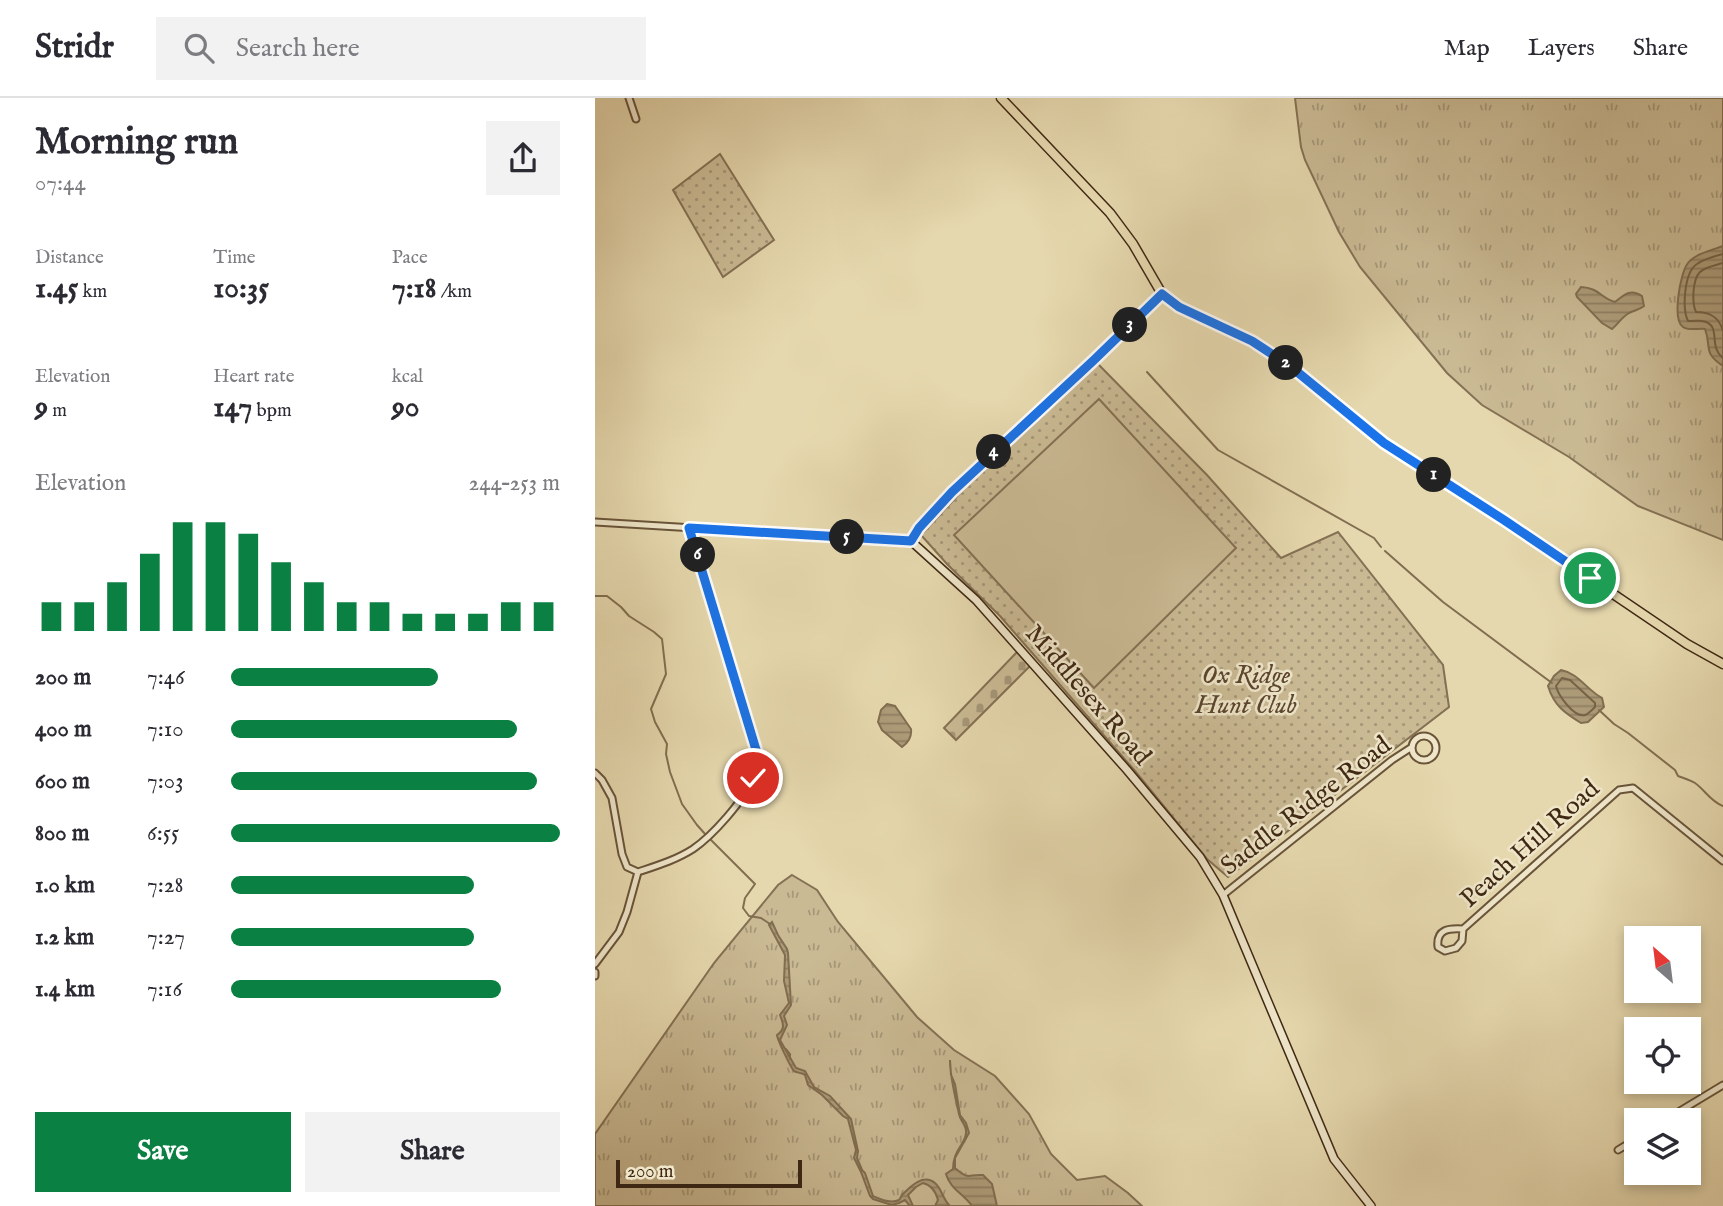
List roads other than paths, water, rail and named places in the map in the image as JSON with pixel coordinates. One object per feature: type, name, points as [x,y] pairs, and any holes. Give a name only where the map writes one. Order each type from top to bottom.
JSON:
[{"type":"main road","points":[[1001,98],[1110,214],[1133,244],[1162,294],[1179,307],[1252,341],[1290,366],[1384,443],[1504,520],[1687,644],[1723,664]]},
{"type":"main road","points":[[911,541],[919,528],[952,492],[1162,294]]},
{"type":"main road","name":"Middlesex Road","points":[[911,541],[976,600],[1200,857],[1223,895],[1335,1159],[1371,1206]]},
{"type":"street","points":[[628,98],[636,120]]},
{"type":"street","points":[[595,522],[911,541]]},
{"type":"street","points":[[595,773],[612,798],[622,854],[627,867],[638,873],[664,864],[693,849],[740,801],[753,778],[757,753],[689,528]]},
{"type":"street","name":"Saddle Ridge Road","points":[[1223,895],[1389,762],[1412,747],[1418,737],[1425,736],[1433,740],[1436,748],[1434,755],[1424,760],[1417,757],[1412,747]]},
{"type":"street","name":"Peach Hill Road","points":[[1463,929],[1462,940],[1456,948],[1445,951],[1439,947],[1438,937],[1442,932],[1463,929],[1619,790],[1633,788],[1723,862]]},
{"type":"street","points":[[595,964],[619,932],[638,873]]},
{"type":"street","points":[[1685,1108],[1723,1085]]},
{"type":"street","points":[[1618,1150],[1624,1146]]},
{"type":"water","points":[[1723,246],[1723,366],[1710,353],[1705,329],[1688,329],[1680,323],[1678,306],[1680,286],[1688,263],[1699,255]]},
{"type":"water","points":[[1581,287],[1592,289],[1615,302],[1627,293],[1638,294],[1642,296],[1644,306],[1627,315],[1612,329],[1602,323],[1577,297]]},
{"type":"water","points":[[1561,670],[1602,698],[1604,707],[1588,722],[1581,723],[1570,716],[1553,699],[1548,686]]},
{"type":"water","points":[[887,704],[895,706],[911,729],[907,743],[902,747],[882,730],[878,722],[881,710]]},
{"type":"water","points":[[772,922],[788,953],[791,1005],[784,1016],[787,1025],[780,1040],[796,1068],[805,1071],[814,1087],[830,1096],[851,1119],[858,1151],[857,1158],[873,1196],[886,1201],[896,1201],[921,1180],[930,1180],[937,1185],[950,1206],[935,1206],[938,1200],[936,1194],[931,1187],[923,1183],[908,1195],[913,1206],[905,1200],[892,1205],[870,1196],[854,1158],[856,1150],[848,1119],[808,1085],[805,1075],[794,1071],[778,1038],[783,1026],[780,1015],[789,1003],[784,981],[785,955],[769,925]]},
{"type":"water","points":[[951,1075],[960,1115],[969,1133],[955,1158],[955,1168],[966,1176],[983,1175],[992,1184],[997,1206],[972,1206],[951,1184],[946,1174],[953,1169],[955,1157],[966,1133],[960,1116]]},
{"type":"waterway","points":[[1147,372],[1218,450],[1374,538],[1381,547]]},
{"type":"waterway","points":[[1385,551],[1443,602],[1552,683]]},
{"type":"waterway","points":[[595,596],[607,596],[629,616],[662,639],[666,674],[651,709],[667,744],[670,772],[682,804],[706,835]]},
{"type":"waterway","points":[[1599,710],[1675,770],[1678,776],[1695,783],[1723,806]]},
{"type":"waterway","points":[[710,839],[755,884],[745,898],[743,908],[749,916],[761,918],[770,924]]},
{"type":"waterway","points":[[786,1049],[790,1059]]},
{"type":"park label","name":"Ox Ridge Hunt Club","points":[[1246,690]]}]
